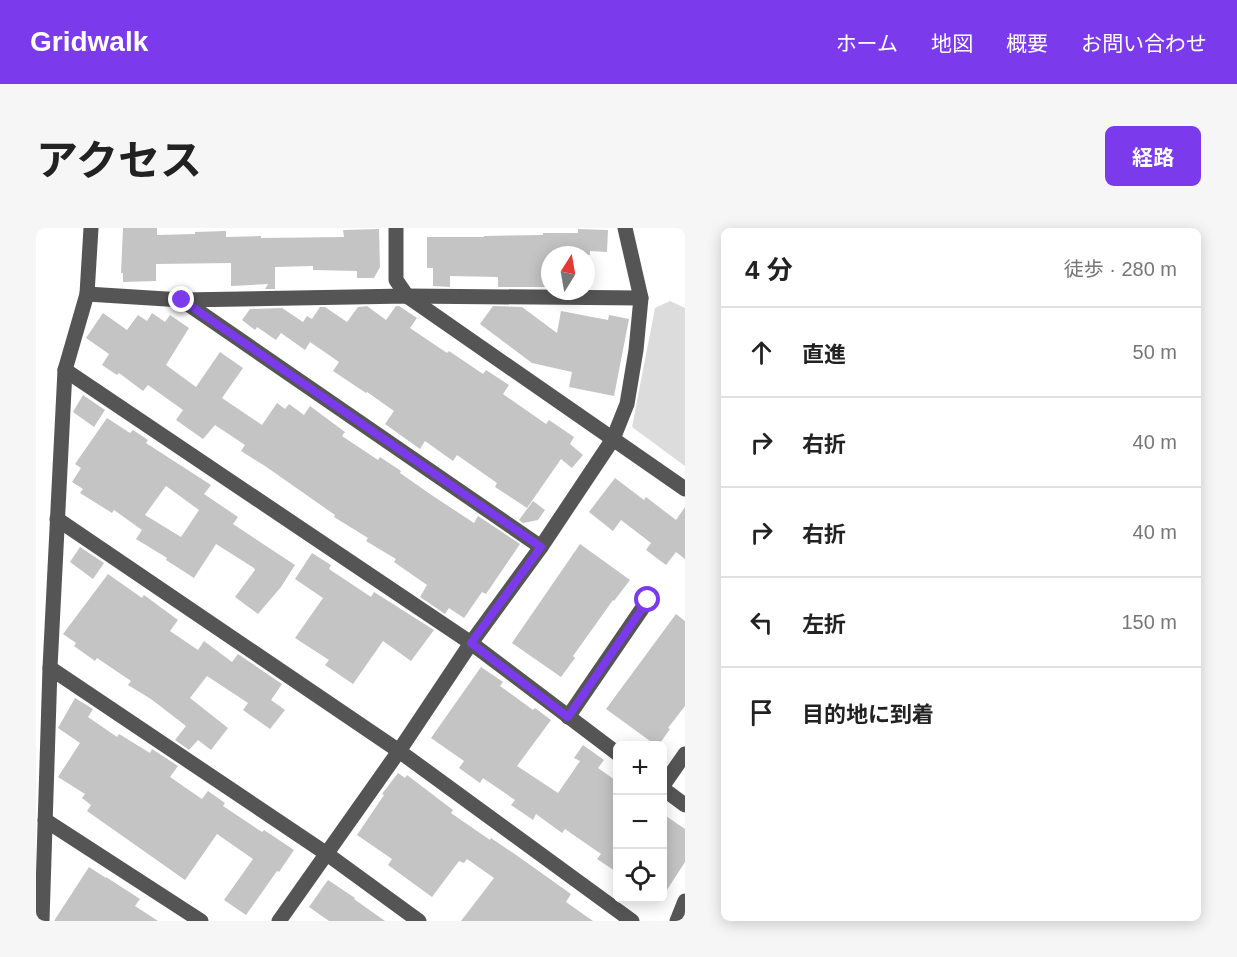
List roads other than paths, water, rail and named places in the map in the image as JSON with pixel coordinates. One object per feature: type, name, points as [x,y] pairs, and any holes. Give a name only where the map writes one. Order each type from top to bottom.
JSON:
[{"type":"street","points":[[42,921],[50,668],[64,370],[87,294],[91,228]]},
{"type":"street","points":[[396,228],[396,280],[407,296],[685,489]]},
{"type":"street","points":[[279,921],[399,751],[471,643],[541,547],[613,439],[627,404],[636,350],[641,298],[625,228]]},
{"type":"street","points":[[87,294],[182,300],[407,296],[641,298]]},
{"type":"street","points":[[182,300],[541,547]]},
{"type":"street","points":[[64,370],[471,643],[613,750]]},
{"type":"street","points":[[57,519],[399,751],[632,921]]},
{"type":"street","points":[[568,717],[648,600]]},
{"type":"street","points":[[50,668],[327,854],[419,921]]},
{"type":"street","points":[[667,782],[685,754]]},
{"type":"street","points":[[667,791],[685,805]]},
{"type":"street","points":[[45,820],[201,921]]},
{"type":"street","points":[[677,921],[685,901]]}]
